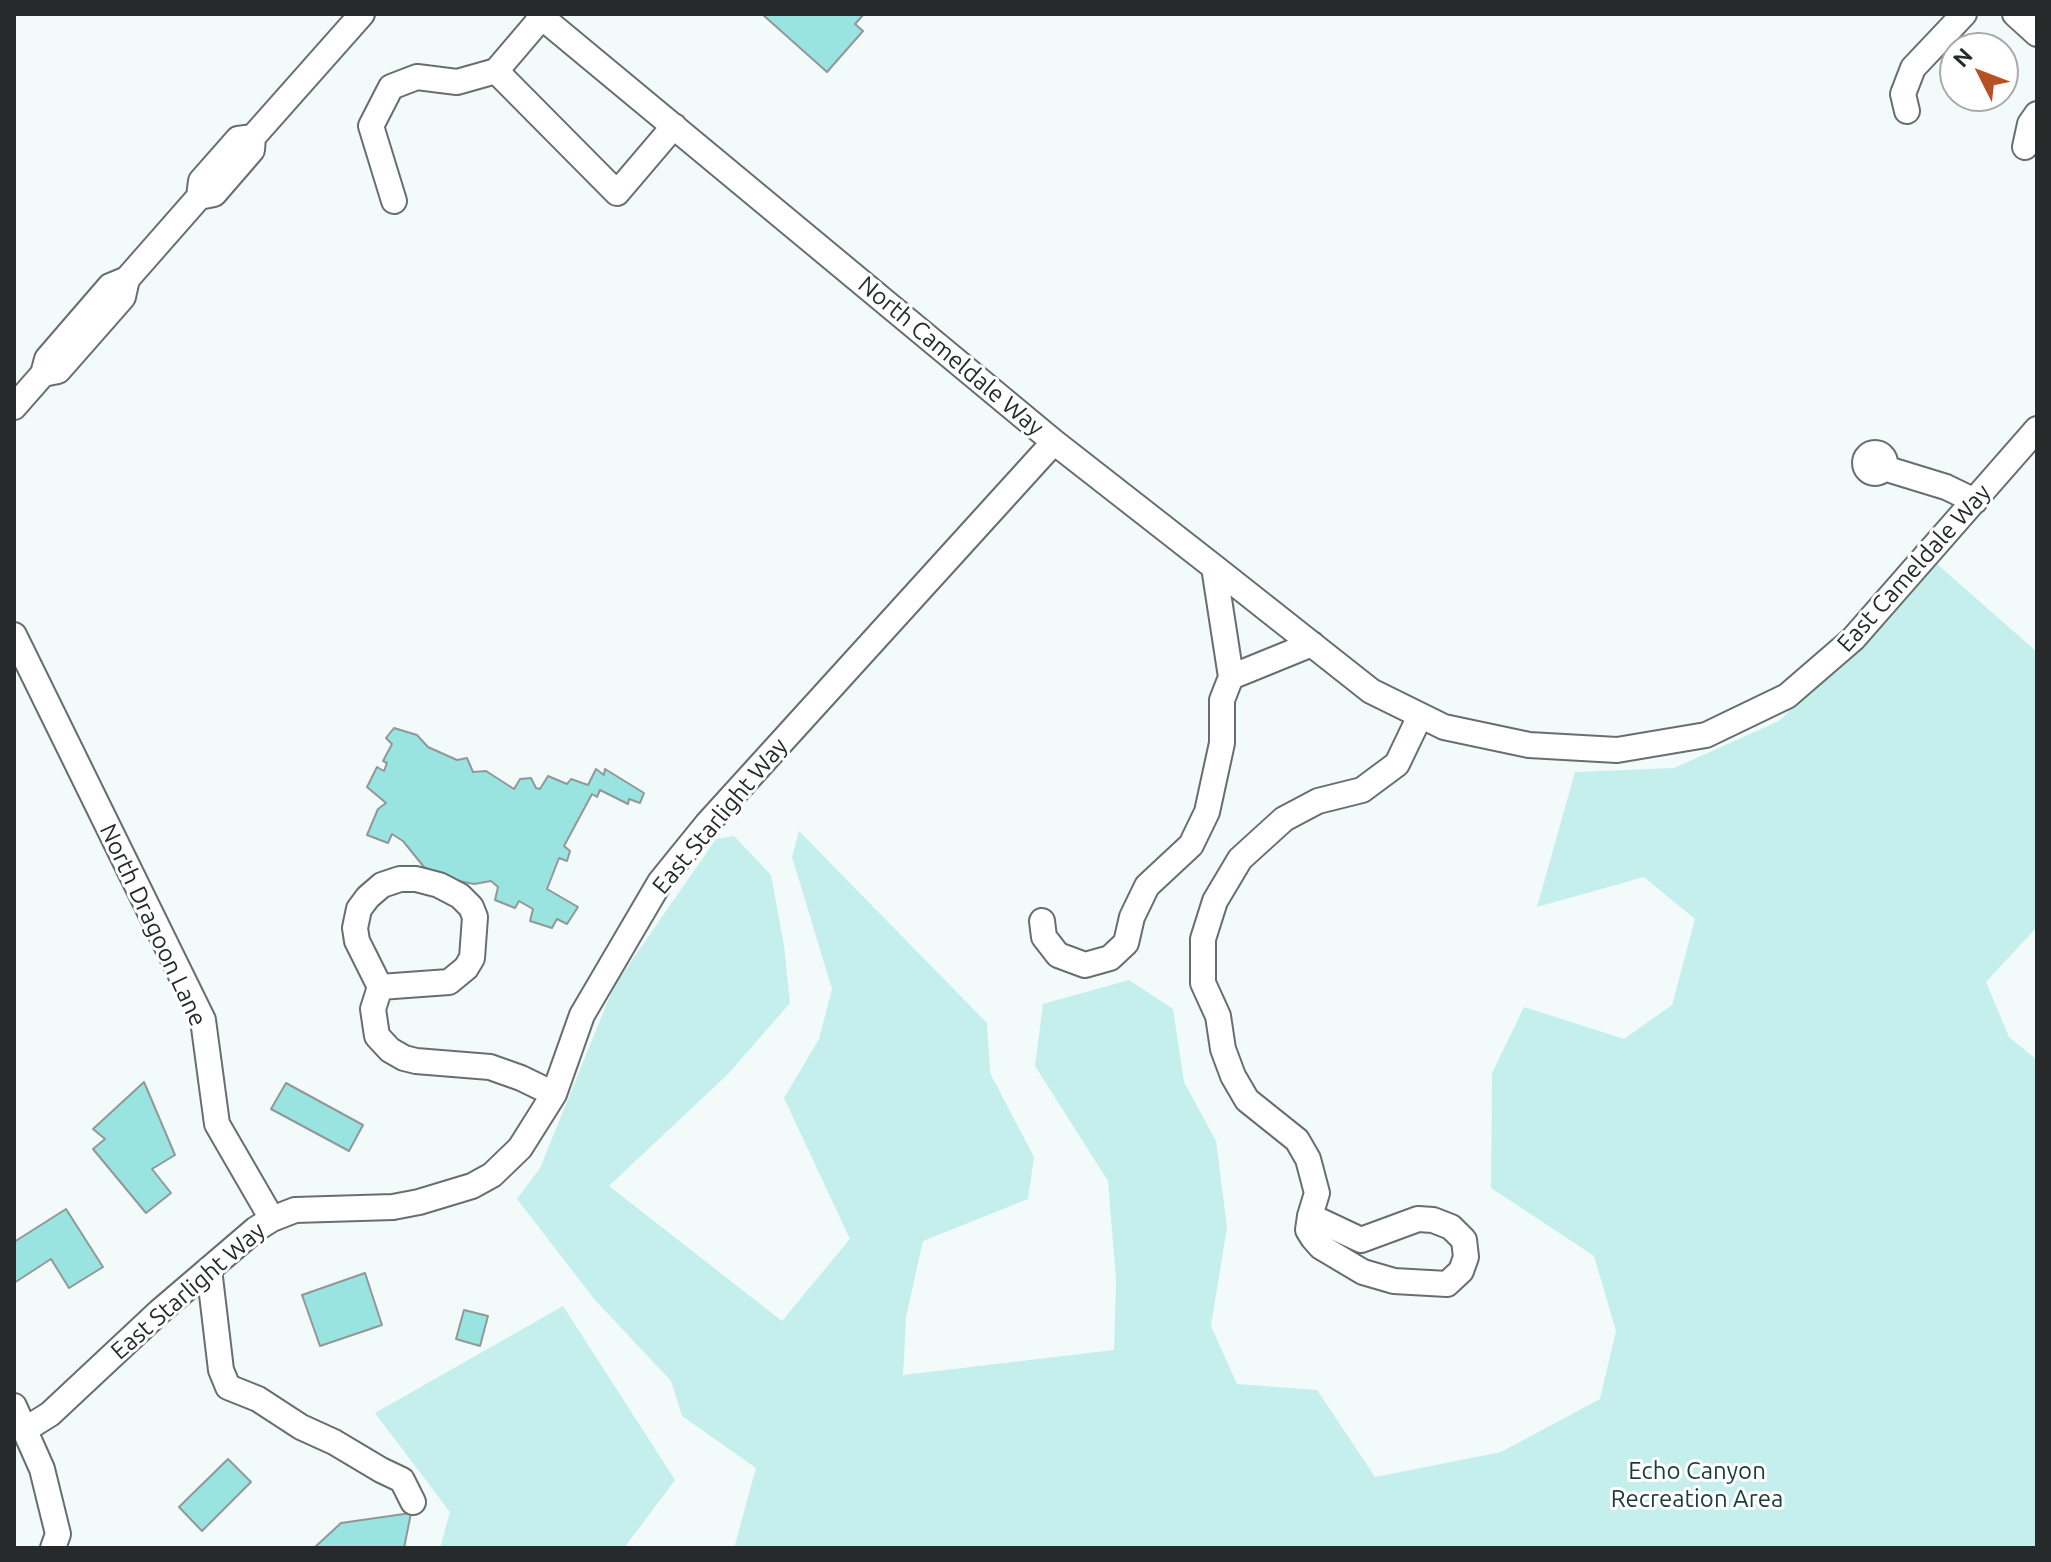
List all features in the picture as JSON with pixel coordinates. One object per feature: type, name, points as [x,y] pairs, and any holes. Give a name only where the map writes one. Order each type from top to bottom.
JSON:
[{"type":"street","points":[[14,407],[43,374],[47,359],[110,286],[127,279],[199,197],[201,181],[228,150],[238,139],[253,137],[362,14]]},
{"type":"street","points":[[1907,111],[1903,94],[1913,68],[1964,14]]},
{"type":"street","points":[[2015,14],[2037,34]]},
{"type":"street","points":[[394,201],[371,126],[391,87],[417,77],[457,82],[496,71],[540,16]]},
{"type":"street","name":"North Cameldale Way","points":[[540,16],[1054,442],[1371,691]]},
{"type":"street","points":[[496,71],[617,193],[674,126]]},
{"type":"street","points":[[2025,147],[2030,124],[2037,114]]},
{"type":"street","name":"East Cameldale Way","points":[[1371,691],[1444,727],[1529,745],[1617,750],[1706,735],[1787,696],[1842,649],[2037,429]]},
{"type":"street","name":"East Starlight Way","points":[[26,1429],[50,1414],[159,1312],[256,1229],[272,1219],[295,1210],[393,1207],[472,1186],[492,1175],[520,1148],[554,1094],[582,1015],[660,882],[707,824],[1054,442]]},
{"type":"street","points":[[1884,468],[1946,487],[1975,501]]},
{"type":"street","points":[[1042,921],[1044,937],[1058,955],[1085,965],[1110,958],[1126,943],[1132,917],[1147,886],[1191,845],[1207,812],[1222,743],[1222,700],[1231,677],[1214,567]]},
{"type":"street","name":"North Dragoon Lane","points":[[14,635],[203,1020],[217,1124],[272,1219]]},
{"type":"street","points":[[1231,677],[1312,644]]},
{"type":"street","points":[[1310,1216],[1361,1240],[1418,1219],[1433,1220],[1451,1227],[1464,1240],[1466,1257],[1461,1271],[1447,1284],[1394,1281],[1363,1272],[1321,1247],[1308,1230],[1310,1216],[1317,1193],[1308,1159],[1297,1140],[1247,1100],[1233,1076],[1223,1049],[1218,1016],[1203,983],[1203,939],[1215,901],[1240,859],[1284,819],[1318,801],[1362,790],[1397,764],[1420,716]]},
{"type":"street","points":[[380,987],[449,982],[466,968],[472,958],[475,917],[471,907],[460,896],[439,885],[416,879],[400,879],[382,885],[359,909],[355,928],[357,941],[380,987],[373,1009],[377,1036],[390,1050],[416,1061],[490,1067],[554,1094]]},
{"type":"street","points":[[209,1269],[221,1370],[228,1387],[258,1399],[301,1427],[402,1480],[413,1502]]},
{"type":"street","points":[[14,1406],[42,1469],[58,1534],[53,1548]]},
{"type":"green space","name":"Echo Canyon Recreation Area","points":[[1937,564],[2037,652],[2037,927],[1986,982],[2009,1037],[2037,1060],[2037,1548],[734,1548],[756,1468],[682,1416],[671,1381],[595,1300],[517,1199],[540,1168],[614,986],[716,839],[734,836],[771,875],[784,945],[790,1003],[728,1074],[609,1186],[782,1321],[850,1239],[784,1098],[819,1039],[832,989],[792,857],[799,831],[987,1023],[990,1073],[1034,1157],[1028,1199],[923,1241],[906,1317],[903,1375],[1114,1350],[1116,1279],[1108,1181],[1035,1066],[1043,1004],[1129,980],[1173,1009],[1184,1082],[1216,1141],[1227,1227],[1211,1326],[1237,1384],[1317,1390],[1375,1477],[1501,1452],[1600,1399],[1616,1331],[1594,1256],[1491,1188],[1492,1073],[1524,1007],[1624,1039],[1672,1005],[1695,919],[1644,877],[1537,907],[1575,772],[1674,768],[1779,721]]},
{"type":"green space","points":[[563,1306],[675,1480],[624,1548],[440,1548],[450,1512],[375,1413]]},
{"type":"building","points":[[762,14],[864,14],[855,24],[863,31],[827,72]]},
{"type":"building","points":[[394,728],[417,735],[428,747],[457,760],[467,758],[473,772],[486,771],[514,789],[520,779],[531,778],[536,788],[540,789],[548,776],[567,784],[571,779],[588,785],[596,769],[604,775],[605,769],[644,793],[640,803],[629,799],[628,804],[600,790],[597,797],[592,794],[564,846],[570,851],[567,861],[559,858],[547,889],[578,907],[567,924],[557,919],[552,928],[530,921],[533,909],[519,901],[515,908],[495,900],[498,887],[491,881],[474,884],[444,878],[424,867],[403,841],[392,834],[388,843],[367,835],[378,809],[386,803],[367,787],[377,767],[384,771],[387,763],[383,761],[392,744],[386,738]]},
{"type":"building","points":[[144,1082],[175,1155],[152,1169],[171,1193],[146,1213],[93,1149],[105,1139],[93,1129]]},
{"type":"building","points":[[286,1083],[363,1125],[349,1151],[271,1109]]},
{"type":"building","points":[[66,1209],[103,1267],[69,1288],[51,1259],[14,1283],[14,1242]]},
{"type":"building","points":[[365,1273],[382,1325],[320,1346],[302,1295]]},
{"type":"building","points":[[464,1310],[488,1316],[480,1346],[456,1339]]},
{"type":"building","points":[[228,1459],[251,1482],[202,1531],[179,1507]]},
{"type":"building","points":[[411,1513],[404,1548],[314,1548],[341,1523]]}]
